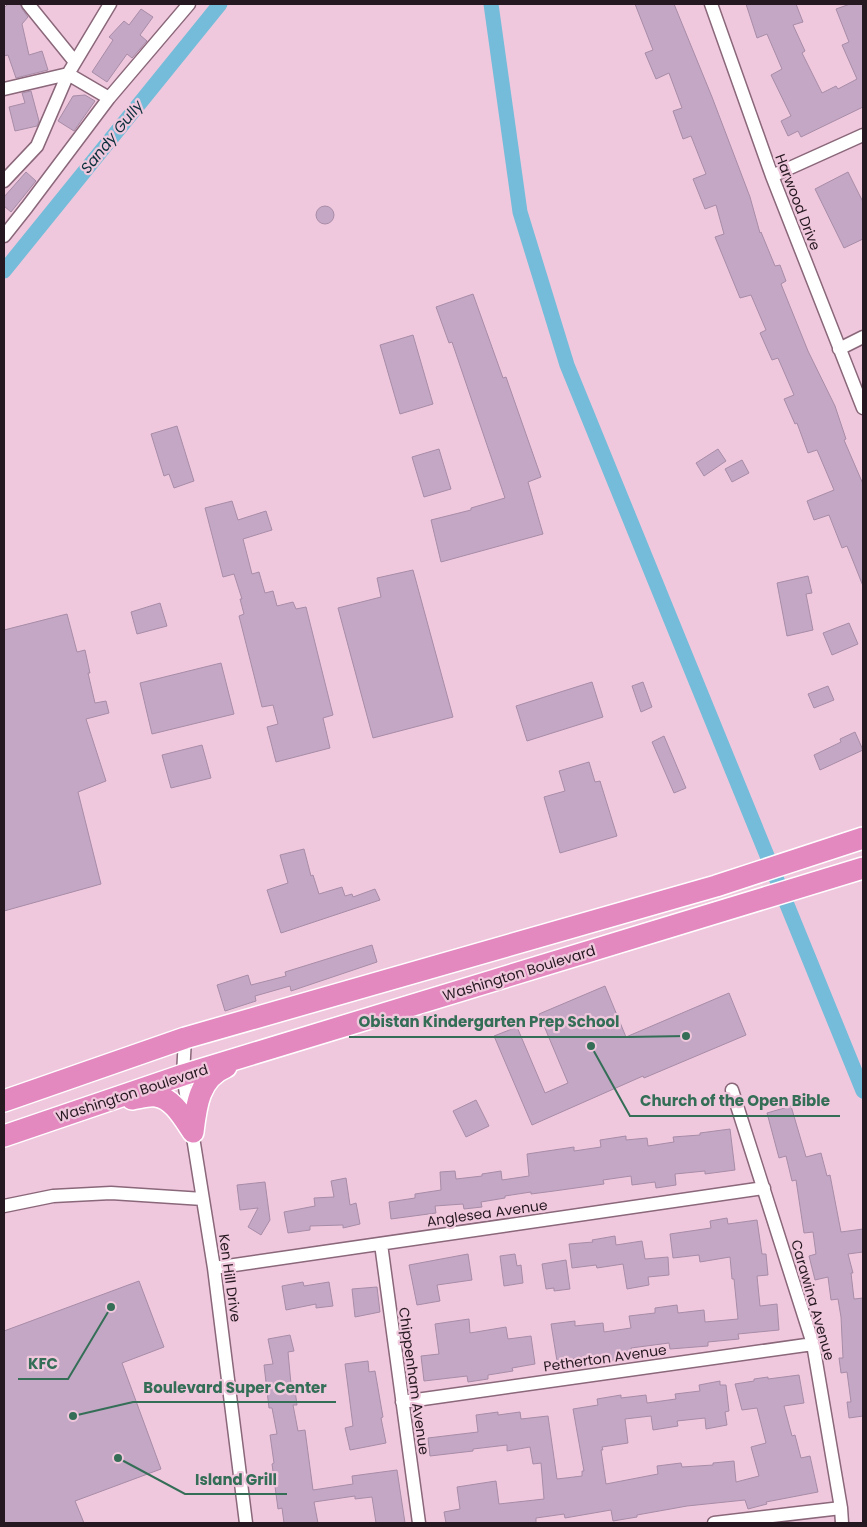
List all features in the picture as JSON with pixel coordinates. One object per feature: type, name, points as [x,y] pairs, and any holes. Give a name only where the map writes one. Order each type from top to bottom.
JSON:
[{"type":"highway","name":"Washington Boulevard","points":[[4,1101],[185,1038],[716,886],[863,838]]},
{"type":"highway","name":"Washington Boulevard","points":[[4,1136],[101,1102],[269,1048],[863,868]]},
{"type":"highway","points":[[193,1132],[198,1099],[204,1083],[212,1074],[248,1060],[269,1048]]},
{"type":"highway","points":[[101,1102],[157,1096],[167,1101],[179,1111],[193,1132]]},
{"type":"street","points":[[28,4],[75,62]]},
{"type":"street","points":[[4,181],[37,146],[68,74],[110,4]]},
{"type":"street","points":[[4,236],[109,98],[189,4]]},
{"type":"street","name":"Harwood Drive","points":[[711,4],[772,176],[863,408]]},
{"type":"street","points":[[4,89],[68,74],[109,98]]},
{"type":"street","points":[[772,176],[863,135]]},
{"type":"street","points":[[839,349],[863,337]]},
{"type":"street","name":"Ken Hill Drive","points":[[185,1038],[183,1075],[214,1268],[246,1523]]},
{"type":"street","name":"Carawina Avenue","points":[[732,1090],[813,1344],[842,1523]]},
{"type":"street","name":"Anglesea Avenue","points":[[214,1268],[764,1188]]},
{"type":"street","points":[[4,1206],[53,1196],[111,1192],[203,1199]]},
{"type":"street","name":"Chippenham Avenue","points":[[380,1244],[419,1523]]},
{"type":"street","name":"Petherton Avenue","points":[[402,1402],[813,1344]]},
{"type":"street","points":[[714,1523],[841,1508]]},
{"type":"building","points":[[8,4],[20,4],[28,17],[22,24],[29,55],[42,51],[48,70],[16,78],[8,55],[4,56],[4,8]]},
{"type":"building","points":[[635,4],[674,4],[750,197],[760,233],[775,266],[780,265],[786,281],[781,284],[808,351],[835,406],[846,439],[844,440],[863,484],[863,586],[847,546],[842,548],[829,515],[814,520],[807,501],[834,490],[817,450],[808,453],[797,423],[795,424],[784,399],[794,395],[778,358],[772,360],[760,333],[766,330],[751,295],[740,298],[715,237],[724,234],[716,205],[705,209],[693,179],[706,174],[691,136],[683,139],[673,111],[682,108],[669,73],[656,79],[645,53],[653,50]]},
{"type":"building","points":[[746,4],[796,4],[803,22],[793,25],[805,51],[802,53],[822,93],[836,86],[838,89],[857,79],[842,45],[849,42],[836,9],[850,4],[863,4],[863,107],[801,137],[798,131],[788,136],[781,121],[791,116],[771,75],[782,69],[767,34],[757,38]]},
{"type":"building","points":[[141,9],[153,17],[140,35],[147,41],[132,58],[127,54],[107,82],[92,72],[113,40],[109,37],[124,21],[129,25]]},
{"type":"building","points":[[31,91],[39,121],[37,126],[15,131],[9,107],[25,103],[22,93]]},
{"type":"building","points":[[85,95],[95,101],[74,131],[58,121],[73,96]]},
{"type":"building","points":[[26,172],[36,181],[11,212],[4,206],[4,197]]},
{"type":"building","points":[[848,172],[863,202],[863,239],[844,248],[815,189]]},
{"type":"building","points":[[325,206],[331,209],[334,215],[331,221],[325,224],[319,221],[316,215],[319,209]]},
{"type":"building","points":[[473,294],[503,378],[506,377],[541,477],[528,482],[543,534],[441,562],[431,520],[471,510],[471,508],[505,498],[452,342],[449,343],[436,307]]},
{"type":"building","points":[[413,335],[433,404],[400,414],[380,345]]},
{"type":"building","points":[[177,426],[194,481],[174,488],[169,474],[164,476],[151,434]]},
{"type":"building","points":[[439,449],[451,489],[424,497],[412,457]]},
{"type":"building","points":[[718,449],[726,461],[704,476],[696,463]]},
{"type":"building","points":[[742,460],[749,473],[732,482],[725,469]]},
{"type":"building","points":[[232,501],[238,520],[266,511],[272,530],[243,539],[252,574],[259,572],[265,593],[273,591],[277,606],[293,602],[296,609],[306,607],[333,715],[323,718],[330,748],[276,762],[267,727],[278,724],[273,705],[262,707],[239,616],[244,614],[240,599],[242,599],[234,574],[223,577],[205,508]]},
{"type":"building","points":[[413,570],[453,717],[373,738],[338,608],[381,597],[377,578]]},
{"type":"building","points":[[808,576],[812,593],[806,594],[813,630],[787,636],[777,583]]},
{"type":"building","points":[[160,603],[167,626],[137,634],[131,612]]},
{"type":"building","points":[[67,614],[77,652],[85,650],[95,703],[106,701],[109,713],[86,719],[106,781],[78,792],[101,884],[4,911],[4,630]]},
{"type":"building","points":[[849,623],[858,644],[832,655],[823,633]]},
{"type":"building","points":[[221,663],[234,714],[152,734],[140,683]]},
{"type":"building","points":[[592,682],[603,717],[527,741],[516,706]]},
{"type":"building","points":[[643,682],[652,707],[641,712],[632,686]]},
{"type":"building","points":[[828,686],[834,700],[814,708],[808,694]]},
{"type":"building","points":[[855,732],[863,750],[820,770],[814,755],[841,742],[840,739]]},
{"type":"building","points":[[664,736],[686,788],[674,793],[652,742]]},
{"type":"building","points":[[202,745],[211,778],[171,788],[162,755]]},
{"type":"building","points":[[589,762],[595,782],[600,781],[617,836],[560,853],[544,797],[565,791],[559,771]]},
{"type":"building","points":[[304,849],[311,876],[313,875],[319,894],[342,887],[345,896],[352,894],[353,897],[375,889],[380,900],[281,933],[267,890],[288,883],[280,855]]},
{"type":"building","points":[[372,945],[377,962],[291,991],[290,986],[255,996],[256,1001],[225,1011],[217,985],[248,975],[251,985],[286,976],[285,972]]},
{"type":"building","points":[[605,986],[626,1037],[729,993],[746,1035],[644,1078],[643,1076],[532,1125],[494,1036],[517,1027],[545,1093],[568,1083],[539,1014]]},
{"type":"building","points":[[476,1100],[489,1126],[466,1137],[453,1111]]},
{"type":"building","points":[[791,1106],[806,1157],[821,1153],[827,1176],[830,1175],[841,1232],[863,1229],[863,1252],[848,1254],[853,1273],[851,1273],[854,1299],[863,1298],[863,1416],[849,1418],[847,1402],[851,1402],[847,1372],[841,1373],[839,1358],[843,1358],[838,1299],[831,1300],[828,1277],[815,1280],[809,1256],[816,1254],[813,1232],[804,1233],[796,1180],[792,1181],[786,1156],[779,1158],[767,1113]]},
{"type":"building","points":[[730,1129],[735,1170],[705,1174],[705,1171],[675,1174],[676,1185],[656,1188],[655,1182],[632,1185],[631,1176],[603,1180],[604,1184],[505,1196],[505,1198],[481,1202],[482,1207],[464,1209],[463,1204],[435,1206],[436,1213],[391,1219],[389,1202],[415,1198],[415,1194],[441,1190],[440,1172],[455,1171],[456,1179],[482,1176],[482,1174],[501,1171],[502,1180],[529,1176],[527,1154],[574,1147],[574,1151],[601,1147],[600,1140],[626,1136],[626,1140],[647,1138],[648,1146],[674,1142],[673,1137],[700,1135],[700,1133]]},
{"type":"building","points":[[346,1178],[350,1205],[356,1203],[360,1224],[343,1228],[343,1225],[310,1226],[310,1230],[288,1233],[284,1212],[315,1206],[314,1198],[334,1197],[331,1181]]},
{"type":"building","points":[[265,1182],[270,1220],[261,1235],[248,1227],[258,1208],[240,1210],[237,1185]]},
{"type":"building","points":[[727,1218],[728,1224],[757,1220],[762,1254],[766,1254],[768,1275],[757,1276],[760,1306],[777,1304],[779,1330],[738,1334],[739,1339],[708,1342],[708,1346],[670,1349],[669,1343],[631,1348],[632,1357],[607,1361],[607,1363],[584,1365],[583,1357],[557,1361],[551,1324],[575,1321],[575,1326],[603,1323],[604,1332],[631,1328],[629,1316],[655,1313],[655,1308],[677,1305],[678,1313],[704,1310],[705,1322],[738,1319],[730,1257],[700,1262],[699,1255],[673,1258],[670,1234],[711,1228],[710,1221]]},
{"type":"building","points":[[615,1236],[616,1245],[642,1241],[645,1259],[668,1257],[669,1275],[648,1277],[649,1285],[627,1289],[623,1264],[597,1268],[596,1265],[572,1268],[569,1244],[593,1242],[592,1240]]},
{"type":"building","points":[[468,1254],[472,1280],[437,1285],[440,1301],[417,1305],[409,1265]]},
{"type":"building","points":[[515,1254],[517,1266],[521,1265],[523,1283],[504,1286],[500,1256]]},
{"type":"building","points":[[566,1260],[570,1289],[554,1291],[554,1288],[546,1289],[542,1264]]},
{"type":"building","points":[[139,1281],[164,1347],[122,1363],[161,1469],[75,1501],[84,1523],[4,1523],[4,1331]]},
{"type":"building","points":[[303,1282],[304,1286],[329,1282],[333,1306],[316,1308],[316,1304],[286,1310],[282,1286]]},
{"type":"building","points":[[377,1287],[380,1312],[355,1317],[352,1289]]},
{"type":"building","points":[[469,1319],[470,1333],[506,1327],[508,1339],[531,1336],[535,1364],[512,1368],[513,1371],[488,1375],[488,1379],[468,1382],[467,1376],[424,1381],[421,1356],[439,1354],[435,1324]]},
{"type":"building","points":[[290,1335],[294,1351],[288,1352],[291,1384],[294,1383],[297,1405],[293,1405],[298,1431],[305,1430],[313,1490],[353,1484],[352,1476],[397,1470],[405,1523],[376,1523],[372,1497],[355,1499],[355,1496],[314,1502],[318,1523],[284,1523],[282,1508],[278,1509],[272,1464],[274,1463],[270,1435],[277,1434],[272,1408],[269,1408],[264,1365],[273,1364],[268,1339]]},
{"type":"building","points":[[368,1361],[369,1372],[375,1371],[386,1443],[350,1450],[345,1428],[353,1426],[345,1364]]},
{"type":"building","points":[[799,1375],[804,1403],[784,1406],[792,1436],[795,1435],[801,1458],[810,1456],[818,1492],[766,1502],[767,1504],[748,1509],[745,1500],[687,1506],[613,1521],[611,1510],[565,1518],[564,1514],[536,1518],[536,1523],[446,1523],[444,1512],[460,1509],[457,1487],[496,1481],[499,1504],[544,1499],[541,1463],[533,1464],[530,1447],[507,1451],[507,1445],[430,1456],[428,1438],[478,1432],[476,1415],[520,1412],[521,1419],[548,1416],[557,1479],[582,1476],[582,1471],[584,1471],[573,1409],[598,1405],[597,1399],[621,1395],[621,1398],[646,1395],[647,1403],[676,1399],[675,1394],[700,1391],[699,1385],[720,1381],[720,1385],[726,1385],[729,1411],[725,1412],[727,1425],[706,1429],[705,1418],[677,1421],[678,1426],[653,1430],[651,1416],[625,1419],[628,1443],[602,1447],[603,1450],[601,1450],[606,1484],[658,1474],[657,1466],[681,1463],[682,1467],[713,1465],[713,1463],[734,1461],[736,1482],[759,1476],[751,1447],[766,1443],[757,1408],[742,1410],[735,1384],[768,1377],[768,1379]]},
{"type":"waterway","name":"Sandy Gully","points":[[4,271],[220,4]]},
{"type":"waterway","points":[[491,4],[520,212],[567,365],[863,1091]]},
{"type":"place","name":"Obistan Kindergarten Prep School","points":[[686,1036]]},
{"type":"place","name":"Church of the Open Bible","points":[[591,1046]]},
{"type":"place","name":"KFC","points":[[111,1307]]},
{"type":"place","name":"Boulevard Super Center","points":[[73,1416]]},
{"type":"place","name":"Island Grill","points":[[118,1458]]}]
